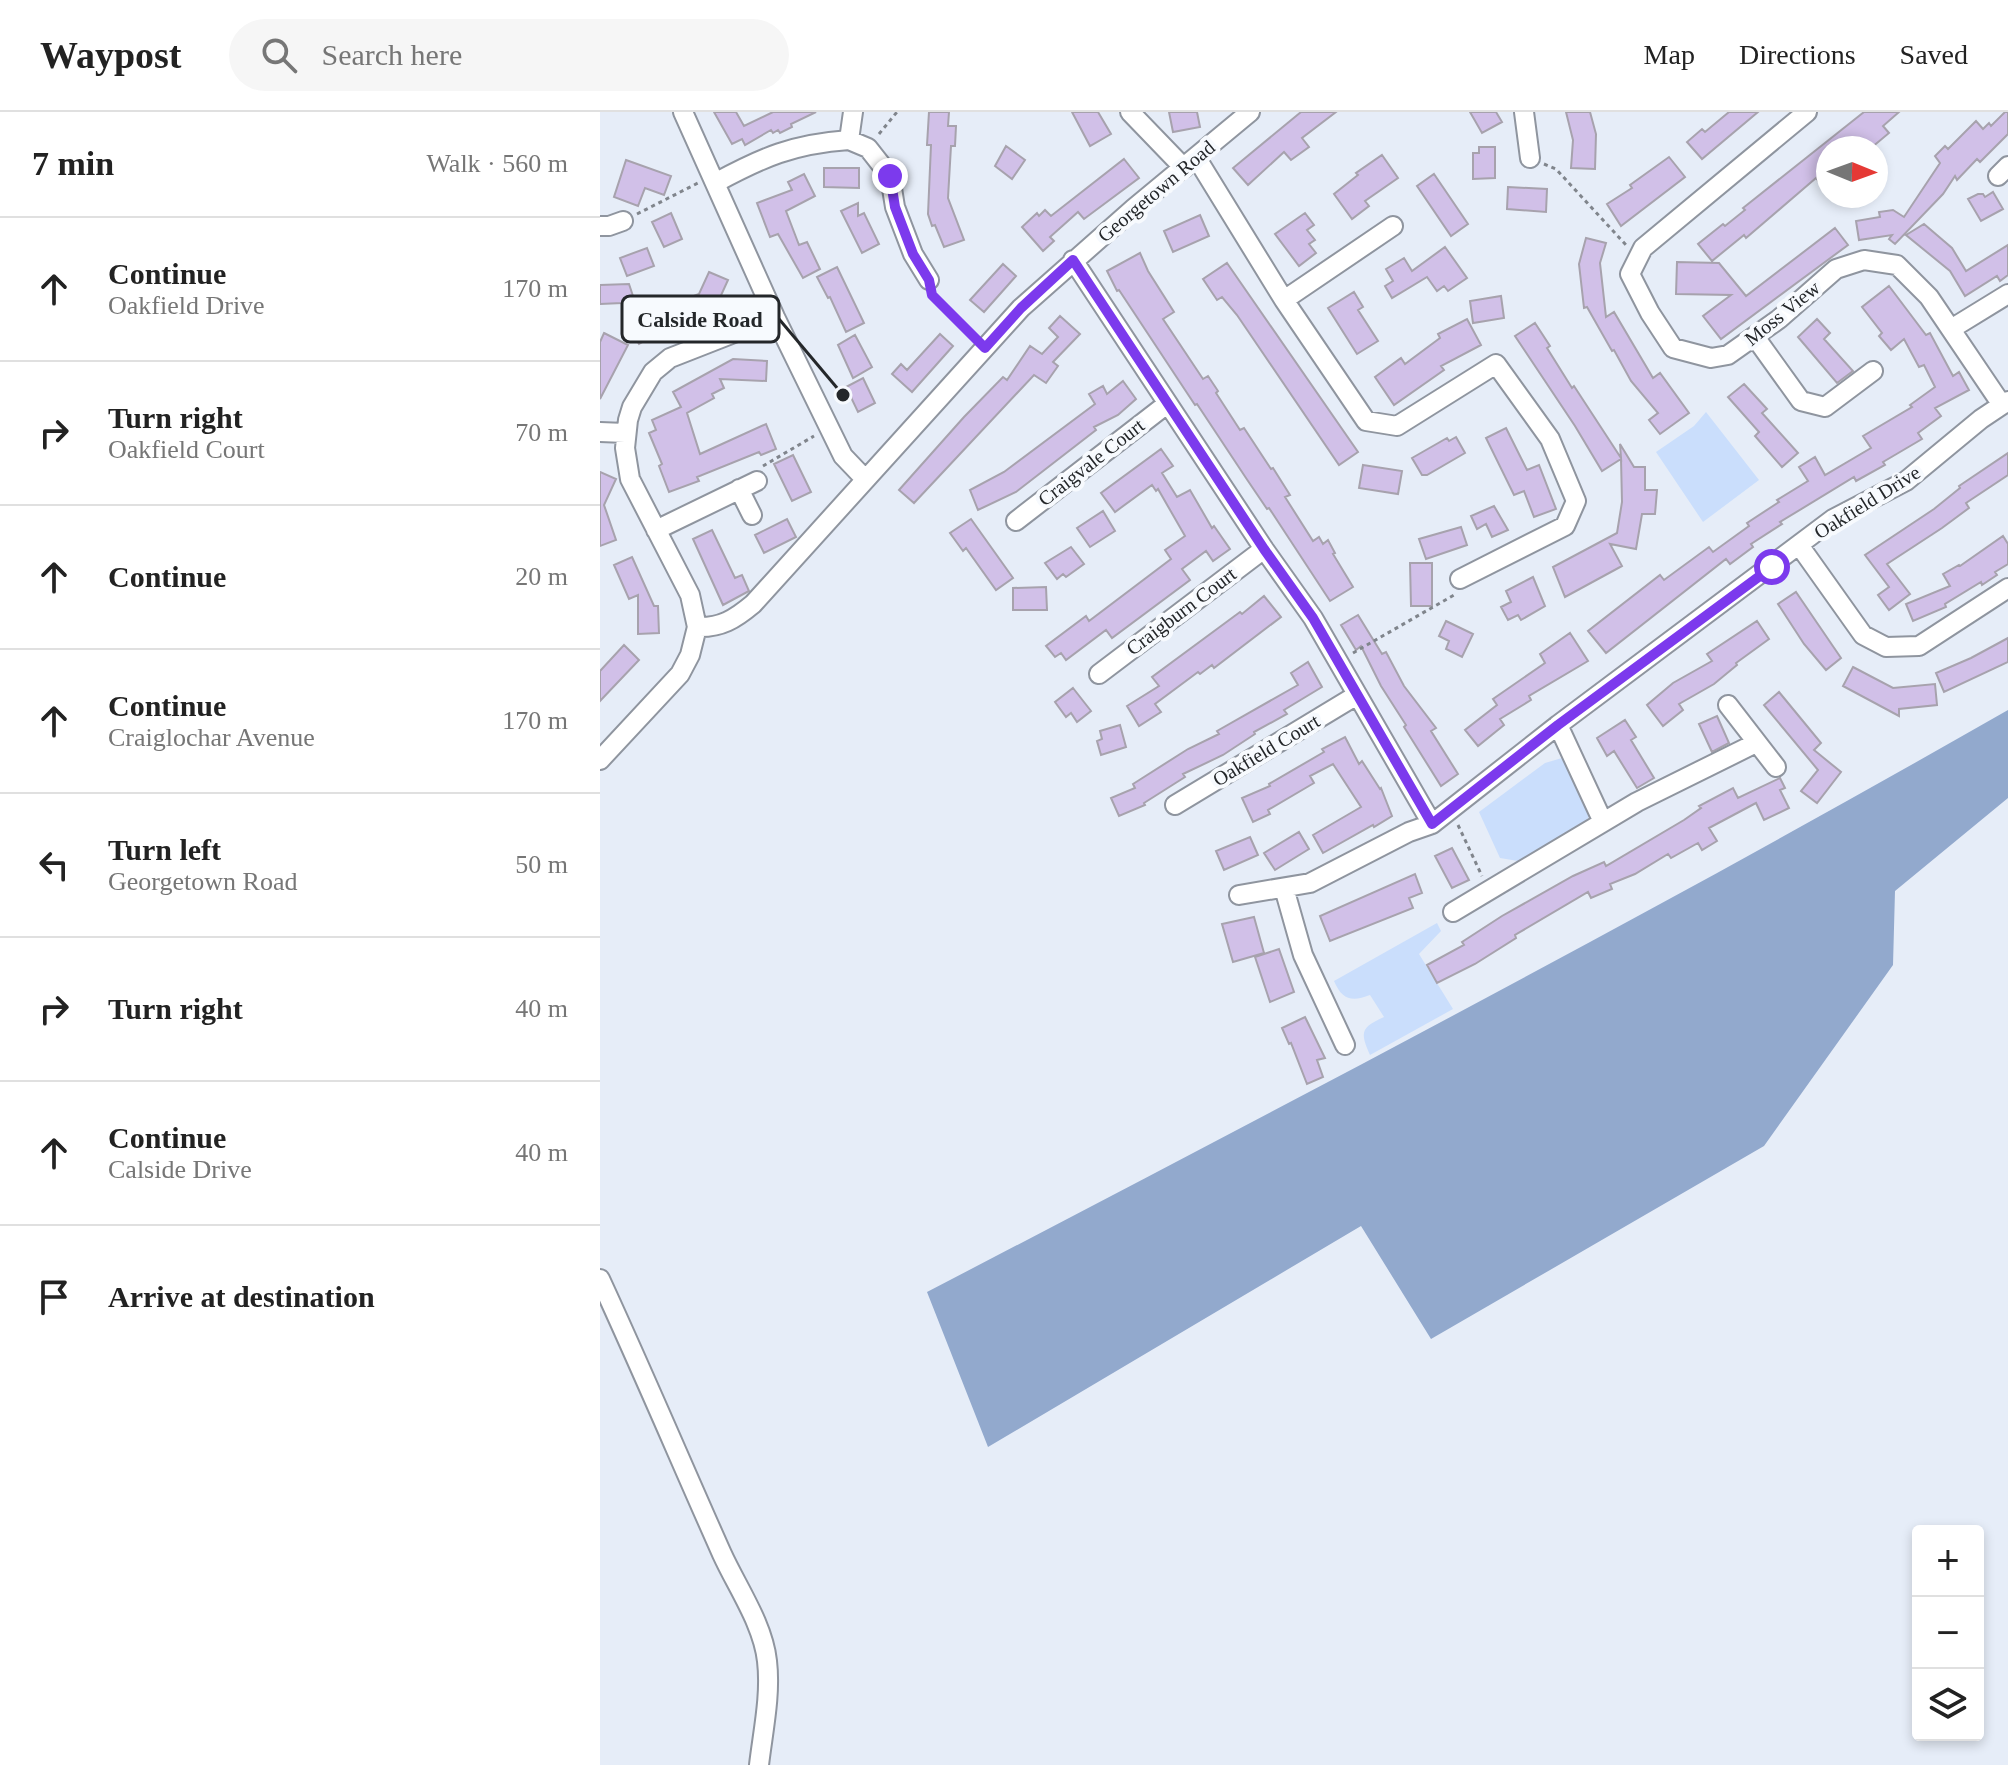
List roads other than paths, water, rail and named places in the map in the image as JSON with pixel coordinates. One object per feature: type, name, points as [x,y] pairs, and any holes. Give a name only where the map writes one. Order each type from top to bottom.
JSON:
[{"type":"street","points":[[683,112],[775,317],[843,456],[865,479]]},
{"type":"street","points":[[849,140],[853,112]]},
{"type":"street","points":[[1130,112],[1190,162],[1366,421],[1397,426],[1496,364],[1550,439],[1576,501],[1565,526],[1460,579]]},
{"type":"street","name":"Georgetown Road","points":[[697,627],[709,628],[732,621],[753,604],[1021,308],[1073,260],[1250,112]]},
{"type":"street","points":[[1524,112],[1530,158]]},
{"type":"street","name":"Moss View","points":[[1807,112],[1643,248],[1630,274],[1673,348],[1711,358],[1728,355],[1779,319],[1836,269],[1864,260],[1897,265],[1929,297],[2005,403]]},
{"type":"street","points":[[714,180],[780,151],[815,142],[849,140],[868,148],[890,176],[895,207],[913,254],[929,280]]},
{"type":"street","points":[[600,226],[623,221]]},
{"type":"street","points":[[1284,300],[1393,226]]},
{"type":"street","points":[[1073,260],[1313,618],[1432,824]]},
{"type":"street","points":[[1951,329],[2008,294]]},
{"type":"street","points":[[600,760],[680,674],[690,655],[697,627],[690,595],[630,479],[626,464],[625,433],[637,394],[653,372],[670,358],[775,317]]},
{"type":"street","points":[[1755,337],[1801,401],[1825,407],[1873,371]]},
{"type":"street","name":"Oakfield Drive","points":[[1239,895],[1310,883],[1409,832],[1432,824],[1558,725],[1833,519],[1906,481],[2005,403]]},
{"type":"street","name":"Craigvale Court","points":[[1016,521],[1167,404]]},
{"type":"street","points":[[600,432],[625,433]]},
{"type":"street","points":[[656,530],[757,481]]},
{"type":"street","points":[[739,489],[752,515]]},
{"type":"street","points":[[1799,545],[1863,635],[1886,647],[1919,646],[2008,588]]},
{"type":"street","name":"Craigburn Court","points":[[1099,674],[1264,549]]},
{"type":"street","name":"Oakfield Court","points":[[1175,805],[1357,695]]},
{"type":"street","points":[[1728,705],[1776,767]]},
{"type":"street","points":[[1558,725],[1603,822]]},
{"type":"street","points":[[1453,912],[1637,802],[1756,743]]},
{"type":"street","points":[[1284,888],[1303,955],[1345,1045]]},
{"type":"street","points":[[600,1279],[643,1370],[724,1559],[750,1610],[767,1660],[766,1710],[759,1765]]},
{"type":"place","name":"Calside Road","points":[[843,395]]}]
